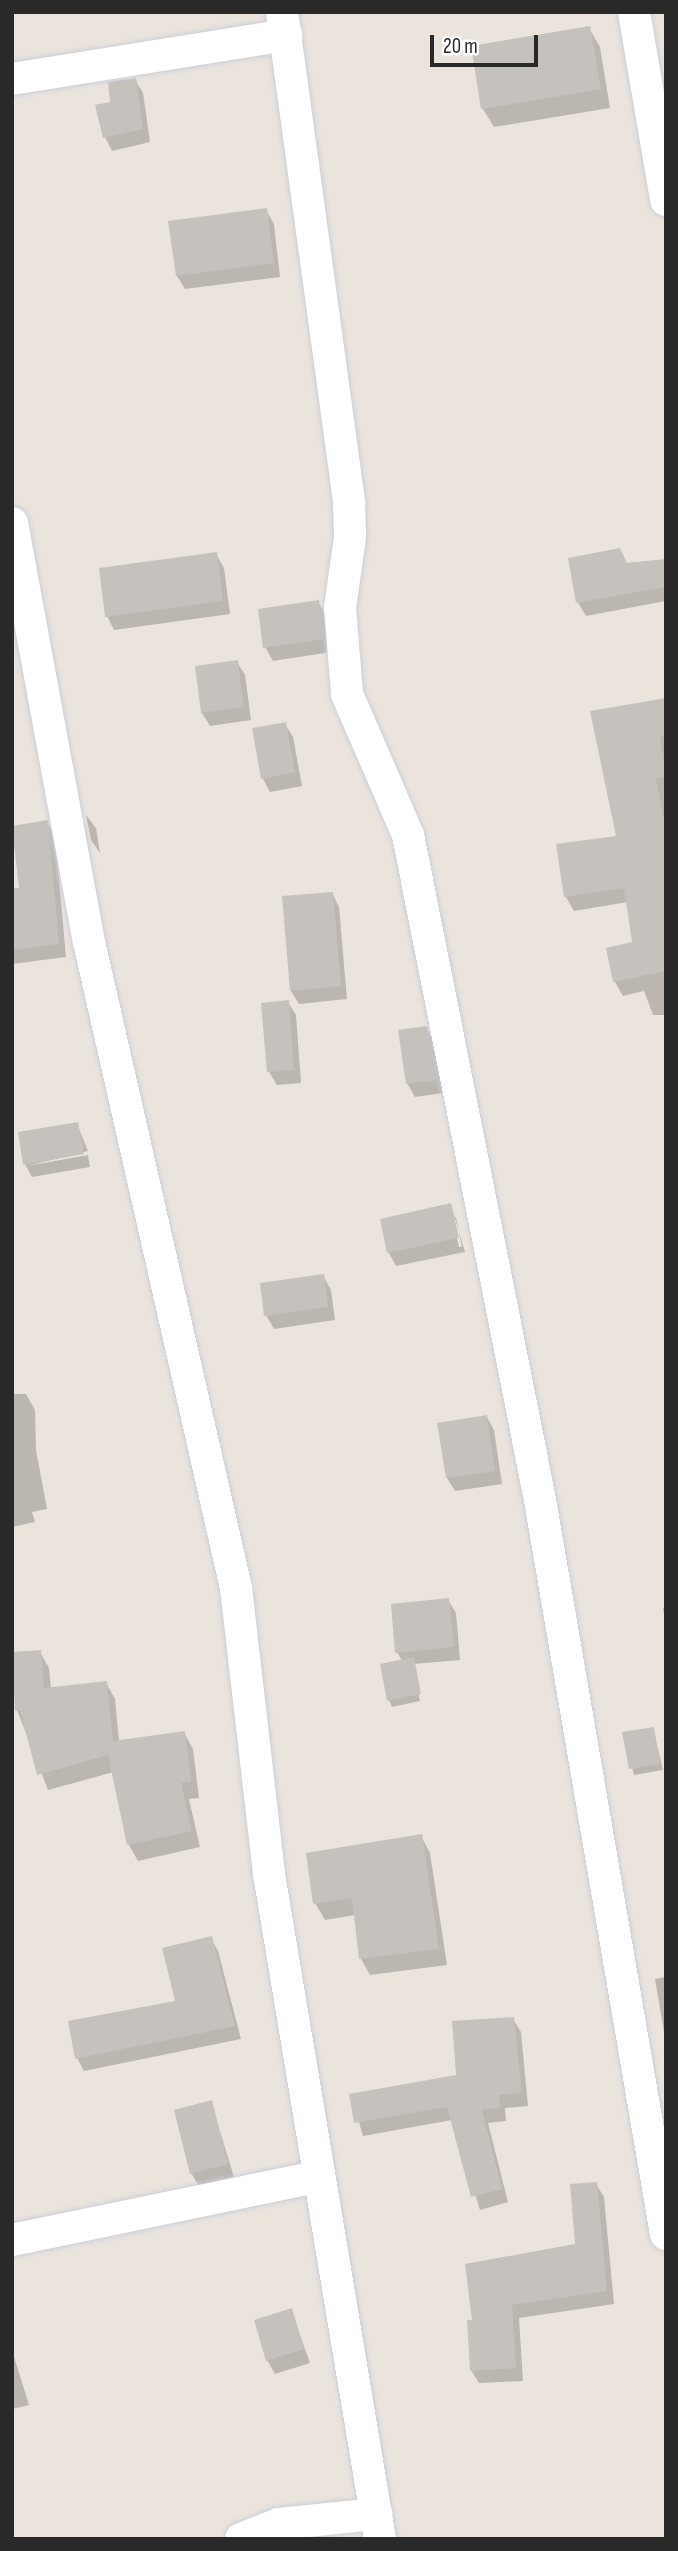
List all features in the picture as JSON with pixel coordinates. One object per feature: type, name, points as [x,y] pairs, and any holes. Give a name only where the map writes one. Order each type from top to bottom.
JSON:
[{"type":"street","points":[[634,12],[666,200]]},
{"type":"street","points":[[12,79],[284,24],[349,504],[350,537],[340,608],[347,694],[408,835],[540,1500],[666,2234]]},
{"type":"street","points":[[12,523],[89,943],[236,1588],[269,1874],[316,2177],[378,2526],[279,2524],[240,2539]]},
{"type":"street","points":[[12,2240],[316,2177]]},
{"type":"building","points":[[590,26],[601,89],[481,109],[471,46]]},
{"type":"building","points":[[136,78],[143,129],[103,138],[95,105],[110,102],[108,82]]},
{"type":"building","points":[[267,208],[274,263],[176,276],[168,221]]},
{"type":"building","points":[[620,548],[627,563],[666,559],[666,587],[576,603],[568,558]]},
{"type":"building","points":[[217,552],[223,601],[105,617],[99,568]]},
{"type":"building","points":[[319,600],[324,639],[263,648],[258,609]]},
{"type":"building","points":[[238,660],[244,707],[201,713],[195,666]]},
{"type":"building","points":[[666,698],[666,736],[660,737],[666,777],[656,779],[666,830],[666,971],[613,982],[606,948],[632,942],[624,888],[564,897],[556,844],[616,836],[590,711]]},
{"type":"building","points":[[286,722],[295,772],[261,779],[252,728]]},
{"type":"building","points":[[48,820],[59,944],[12,950],[12,888],[19,888],[12,826]]},
{"type":"building","points":[[333,892],[341,986],[290,991],[282,896]]},
{"type":"building","points":[[289,1000],[294,1070],[267,1072],[261,1003]]},
{"type":"building","points":[[427,1026],[438,1080],[406,1084],[398,1030]]},
{"type":"building","points":[[78,1122],[84,1154],[23,1165],[18,1132]]},
{"type":"building","points":[[451,1203],[459,1238],[387,1253],[380,1219]]},
{"type":"building","points":[[324,1274],[328,1307],[264,1316],[260,1283]]},
{"type":"building","points":[[487,1415],[495,1471],[446,1478],[437,1423]]},
{"type":"building","points":[[449,1598],[454,1647],[395,1653],[391,1604]]},
{"type":"building","points":[[41,1650],[44,1688],[107,1681],[113,1741],[185,1731],[191,1782],[181,1783],[192,1831],[127,1845],[108,1755],[37,1775],[20,1710],[15,1711],[12,1652]]},
{"type":"building","points":[[414,1657],[421,1694],[387,1701],[380,1664]]},
{"type":"building","points":[[654,1727],[660,1764],[629,1769],[622,1732]]},
{"type":"building","points":[[422,1834],[439,1949],[359,1959],[352,1898],[313,1904],[306,1853]]},
{"type":"building","points":[[212,1936],[235,2026],[75,2059],[68,2021],[175,2001],[162,1948]]},
{"type":"building","points":[[514,2017],[522,2093],[499,2095],[500,2108],[482,2110],[502,2189],[471,2197],[447,2107],[354,2123],[349,2094],[456,2075],[452,2021]]},
{"type":"building","points":[[212,2100],[228,2164],[190,2174],[174,2110]]},
{"type":"building","points":[[597,2182],[607,2291],[512,2305],[516,2368],[470,2371],[467,2320],[472,2320],[465,2264],[575,2244],[570,2184]]},
{"type":"building","points":[[292,2308],[304,2349],[266,2361],[254,2320]]}]
